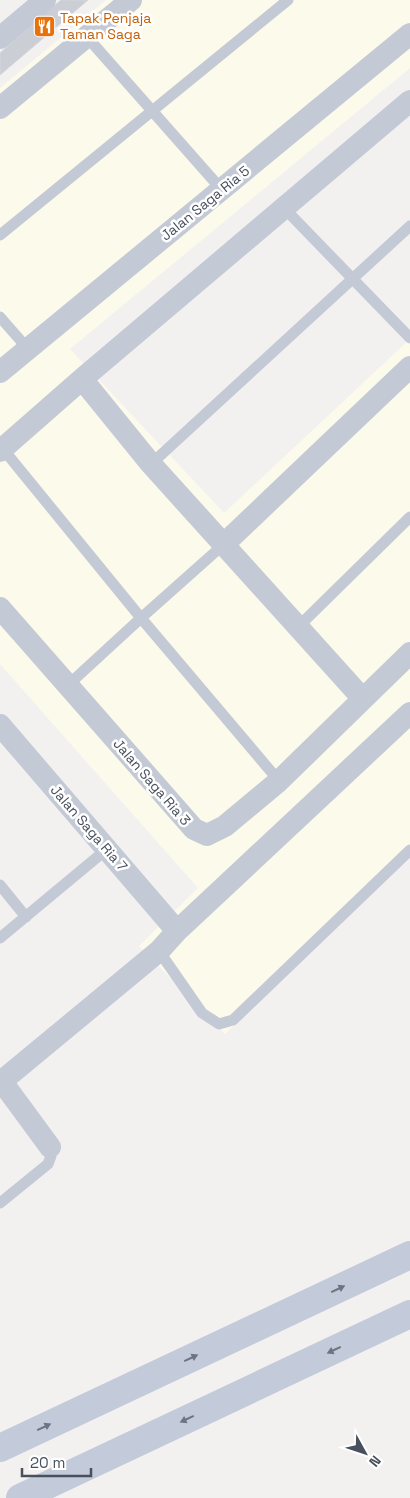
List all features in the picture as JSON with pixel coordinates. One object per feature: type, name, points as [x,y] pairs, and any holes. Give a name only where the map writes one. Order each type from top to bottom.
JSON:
[{"type":"main road","points":[[0,1448],[410,1255]]},
{"type":"main road","points":[[20,1498],[410,1314]]},
{"type":"street","points":[[0,38],[45,0]]},
{"type":"street","points":[[0,108],[132,0]]},
{"type":"street","name":"Jalan Saga Ria 5","points":[[0,372],[410,34]]},
{"type":"street","points":[[1,450],[82,379],[410,102]]},
{"type":"street","points":[[223,545],[410,367]]},
{"type":"street","points":[[82,379],[151,464],[362,699]]},
{"type":"street","name":"Jalan Saga Ria 3","points":[[0,608],[194,829],[207,835],[225,826],[279,781],[410,653]]},
{"type":"street","points":[[50,1148],[1,1081],[159,951],[177,931],[410,713]]},
{"type":"street","name":"Jalan Saga Ria 7","points":[[0,725],[177,931]]},
{"type":"lane","points":[[0,235],[288,0]]},
{"type":"lane","points":[[87,37],[222,190]]},
{"type":"lane","points":[[285,209],[410,338]]},
{"type":"lane","points":[[151,464],[410,226]]},
{"type":"lane","points":[[0,317],[28,349]]},
{"type":"lane","points":[[1,450],[279,781]]},
{"type":"lane","points":[[298,627],[410,517]]},
{"type":"lane","points":[[68,686],[223,545]]},
{"type":"lane","points":[[0,938],[107,850]]},
{"type":"lane","points":[[159,951],[202,1013],[219,1024],[233,1020],[410,850]]},
{"type":"lane","points":[[0,885],[26,916]]},
{"type":"lane","points":[[0,1203],[48,1164],[51,1156],[50,1148]]},
{"type":"shaded area","points":[[106,0],[410,0],[410,68],[70,349],[224,513],[410,339],[410,854],[225,1034],[139,946],[198,888],[0,664],[0,88]]},
{"type":"building","name":"Tapak Penjaja Taman Saga","points":[[61,0],[88,0],[0,75],[0,53]]},
{"type":"place","name":"Tapak Penjaja Taman Saga","points":[[44,26]]}]
